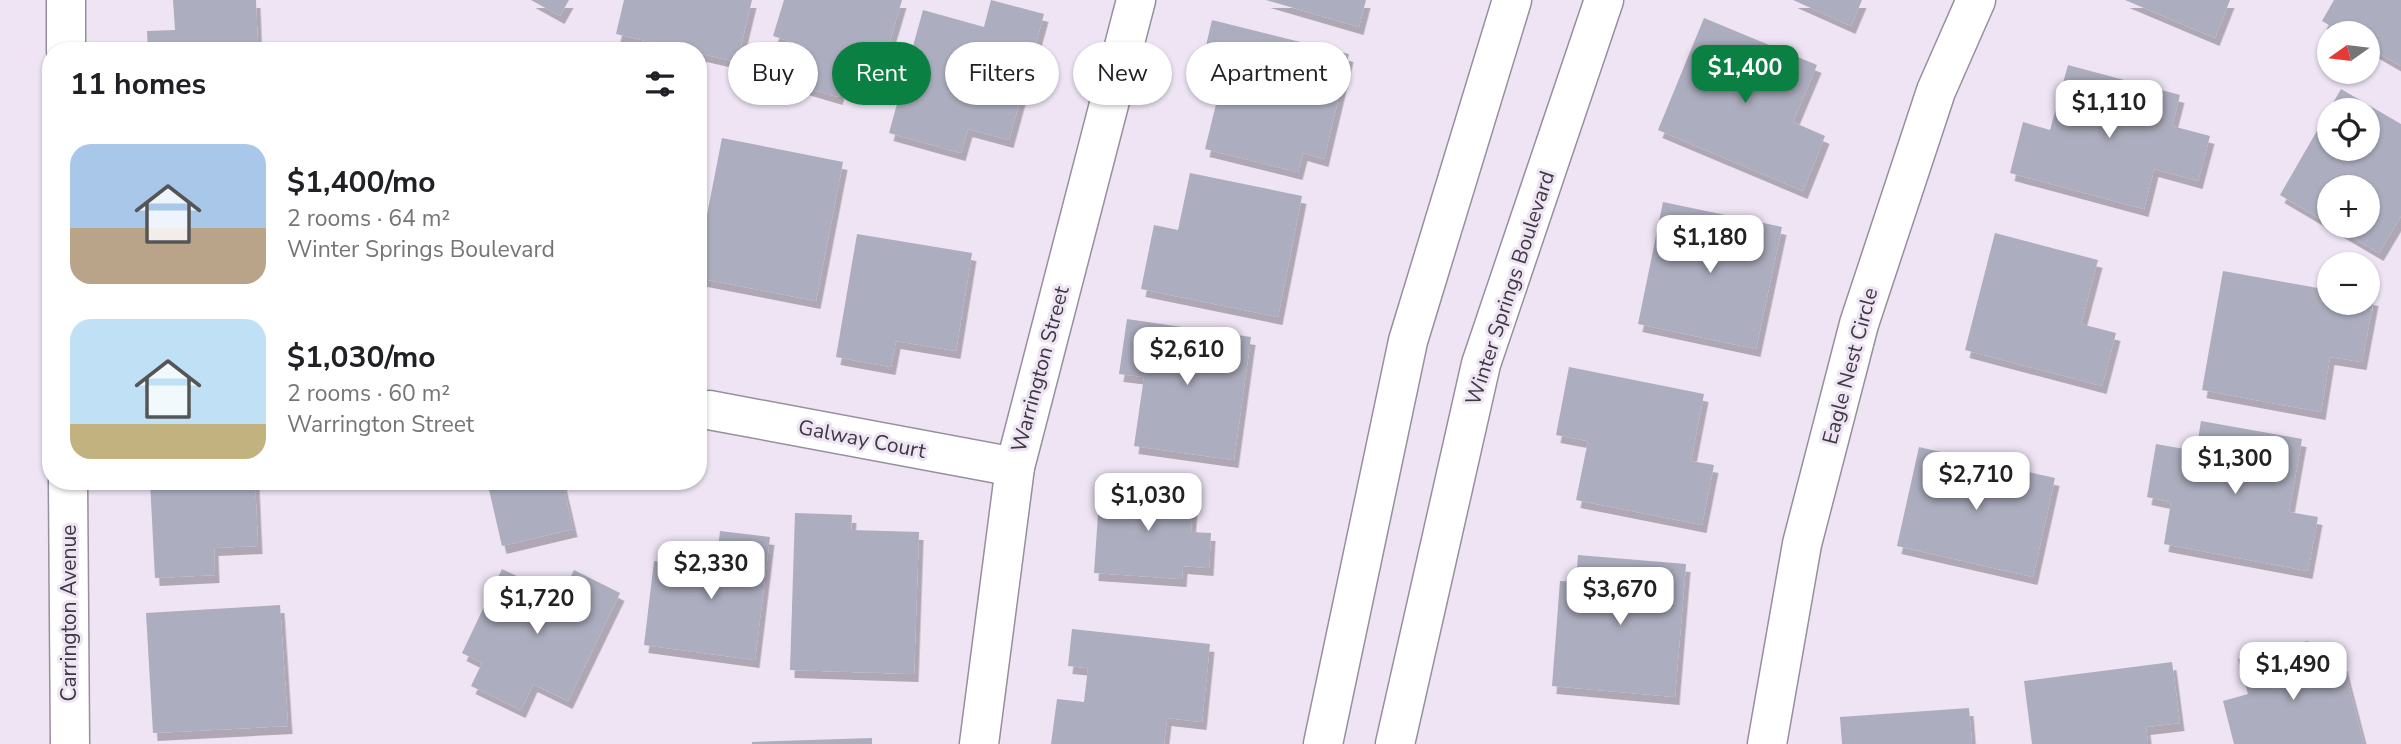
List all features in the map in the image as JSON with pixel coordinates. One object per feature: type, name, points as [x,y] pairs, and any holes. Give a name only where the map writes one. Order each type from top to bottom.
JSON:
[{"type":"street","points":[[66,0],[66,42]]},
{"type":"street","name":"Warrington Street","points":[[979,744],[1015,467],[1136,0]]},
{"type":"street","points":[[1323,744],[1408,341],[1512,0]]},
{"type":"street","name":"Winter Springs Boulevard","points":[[1395,744],[1481,365],[1604,0]]},
{"type":"street","name":"Eagle Nest Circle","points":[[1767,744],[1802,544],[1859,324],[1936,91],[1976,0]]},
{"type":"street","name":"Galway Court","points":[[709,410],[1015,467]]},
{"type":"street","name":"Carrington Avenue","points":[[68,490],[70,744]]},
{"type":"building","points":[[173,0],[256,0],[258,42],[148,42],[147,31],[175,30]]},
{"type":"building","points":[[531,0],[569,0],[560,16]]},
{"type":"building","points":[[624,0],[752,0],[742,42],[728,42],[728,60],[707,55],[707,42],[651,42],[616,34]]},
{"type":"building","points":[[784,0],[902,0],[890,42],[832,42],[832,95],[818,91],[818,42],[792,42],[773,36]]},
{"type":"building","points":[[991,0],[1044,14],[1036,42],[945,42],[945,105],[1019,105],[1009,140],[968,129],[961,153],[889,133],[897,105],[931,105],[931,42],[914,42],[923,10],[984,27]]},
{"type":"building","points":[[1266,0],[1366,0],[1359,27]]},
{"type":"building","points":[[1793,0],[1862,0],[1851,26]]},
{"type":"building","points":[[2125,0],[2230,0],[2215,38]]},
{"type":"building","points":[[2334,0],[2401,0],[2401,66],[2380,54],[2380,21],[2322,21]]},
{"type":"building","points":[[1704,18],[1817,65],[1793,122],[1825,136],[1803,191],[1658,130]]},
{"type":"building","points":[[1212,20],[1301,42],[1207,42]]},
{"type":"building","points":[[2068,65],[2180,95],[2172,126],[2210,136],[2198,181],[2154,169],[2144,209],[2010,173],[2023,122],[2050,130]]},
{"type":"building","points":[[2341,89],[2356,98],[2336,98]]},
{"type":"building","points":[[1216,105],[1337,105],[1324,159],[1303,153],[1298,172],[1205,149]]},
{"type":"building","points":[[2380,112],[2401,124],[2401,216],[2380,252],[2353,238],[2380,238],[2380,175],[2317,175],[2317,217],[2280,195],[2317,131],[2317,161],[2380,161]]},
{"type":"building","points":[[722,138],[843,162],[816,301],[707,280],[707,215]]},
{"type":"building","points":[[1190,173],[1302,196],[1278,317],[1141,289],[1154,225],[1178,230]]},
{"type":"building","points":[[1663,202],[1782,227],[1756,349],[1638,324]]},
{"type":"building","points":[[1995,233],[2098,260],[2081,324],[2116,333],[2102,386],[1965,350]]},
{"type":"building","points":[[857,234],[972,253],[956,351],[896,341],[891,367],[836,357]]},
{"type":"building","points":[[2223,271],[2317,288],[2317,315],[2371,315],[2362,362],[2330,357],[2321,412],[2202,390]]},
{"type":"building","points":[[1127,319],[1251,337],[1234,460],[1134,446],[1144,377],[1119,374]]},
{"type":"building","points":[[1569,367],[1704,394],[1691,461],[1714,465],[1702,525],[1576,500],[1588,441],[1556,435]]},
{"type":"building","points":[[2201,421],[2302,439],[2289,512],[2318,517],[2308,571],[2164,544],[2171,502],[2147,497],[2156,444],[2196,451]]},
{"type":"building","points":[[1919,447],[2055,478],[2033,577],[1897,546]]},
{"type":"building","points":[[1100,485],[1194,492],[1191,532],[1211,533],[1209,568],[1183,566],[1182,579],[1094,573]]},
{"type":"building","points":[[150,490],[255,490],[258,546],[214,548],[215,575],[155,578]]},
{"type":"building","points":[[489,490],[564,490],[573,529],[502,546]]},
{"type":"building","points":[[795,513],[852,515],[851,530],[919,532],[914,674],[790,670]]},
{"type":"building","points":[[720,531],[770,537],[755,660],[644,645],[654,561],[716,568]]},
{"type":"building","points":[[1578,555],[1686,564],[1675,697],[1552,686],[1560,581],[1576,582]]},
{"type":"building","points":[[502,569],[561,597],[574,570],[620,593],[568,701],[533,684],[521,710],[471,686],[482,663],[462,653]]},
{"type":"building","points":[[280,605],[288,726],[153,733],[146,613]]},
{"type":"building","points":[[1072,629],[1210,644],[1202,722],[1167,718],[1164,744],[1051,744],[1057,699],[1084,702],[1088,668],[1068,666]]},
{"type":"building","points":[[2308,641],[2315,671],[2343,663],[2364,744],[2234,744],[2223,701],[2248,694],[2238,659]]},
{"type":"building","points":[[2172,662],[2180,723],[2146,727],[2148,744],[2032,744],[2024,681]]},
{"type":"building","points":[[1969,708],[1972,744],[1842,744],[1840,717]]},
{"type":"building","points":[[872,738],[872,744],[752,744],[752,742]]}]
